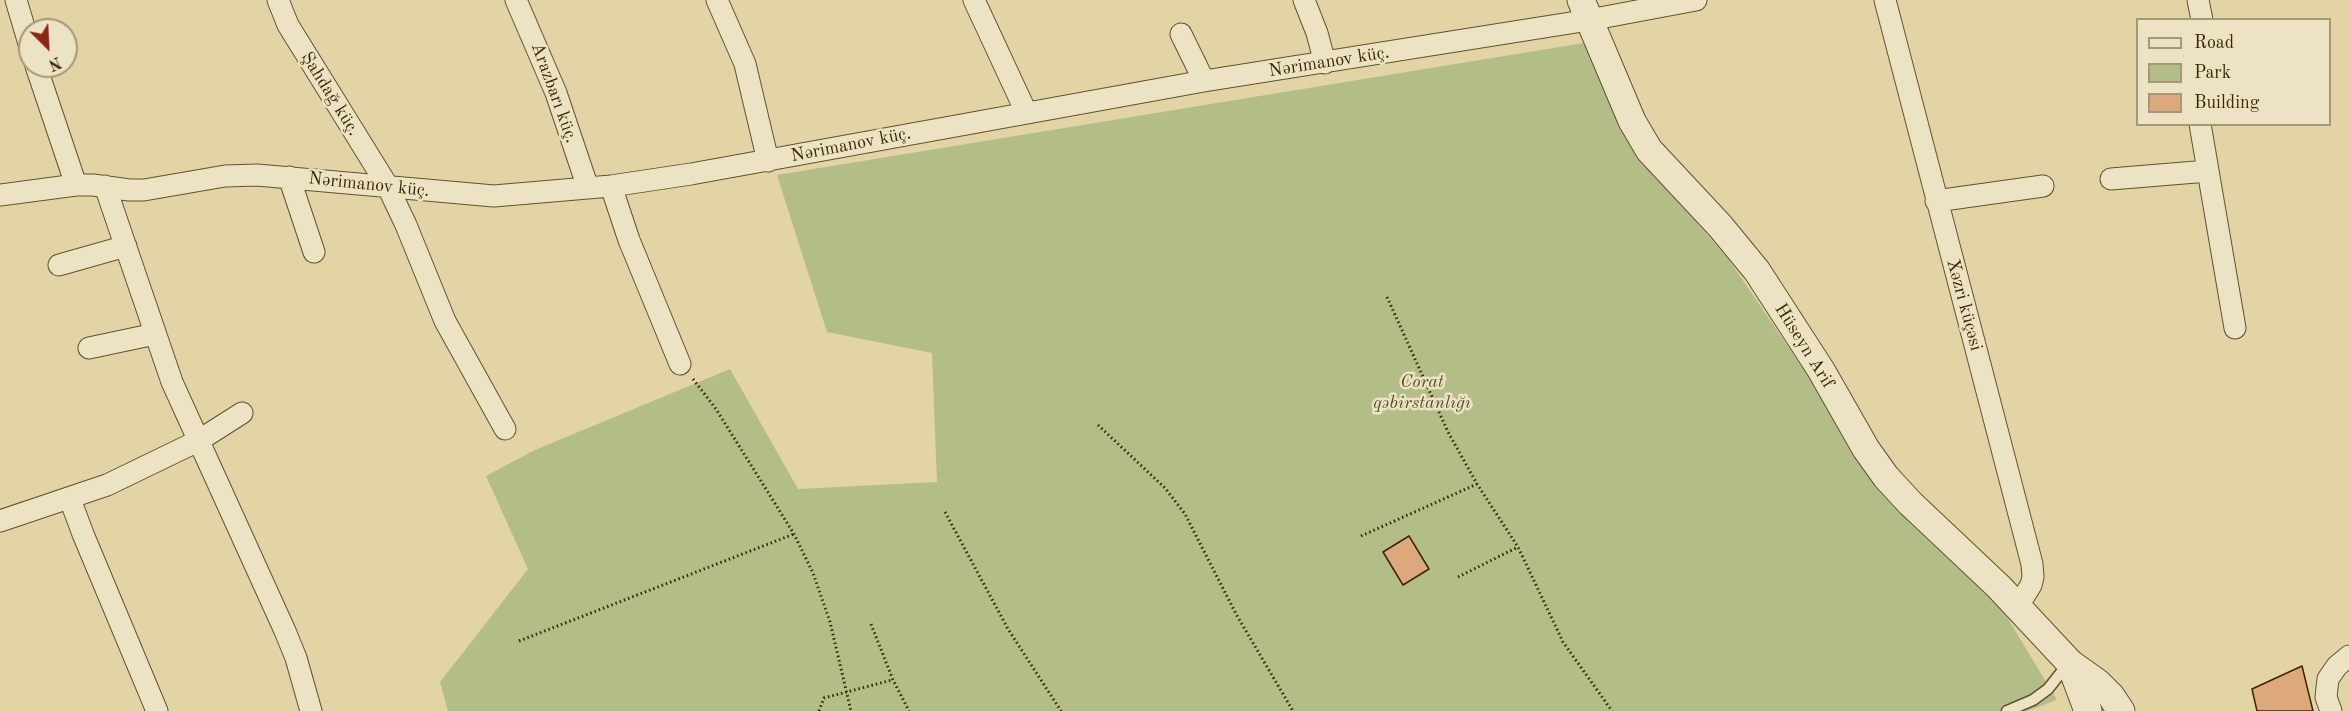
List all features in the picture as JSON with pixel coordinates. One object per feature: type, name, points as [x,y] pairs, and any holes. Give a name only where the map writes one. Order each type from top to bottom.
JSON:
[{"type":"street","points":[[15,0],[21,18]]},
{"type":"street","name":"Şahdağ küç.","points":[[278,0],[288,25],[387,185],[446,321],[505,429]]},
{"type":"street","name":"Arazbarı küç.","points":[[516,0],[556,93],[588,188]]},
{"type":"street","points":[[717,0],[744,64],[768,161]]},
{"type":"street","points":[[975,0],[1026,112]]},
{"type":"street","points":[[1304,0],[1317,33],[1325,63]]},
{"type":"street","name":"Nərimanov küç.","points":[[0,195],[76,185],[144,190],[225,177],[257,175],[494,196],[611,186],[768,161],[1204,81],[1325,63],[1585,10],[1696,0]]},
{"type":"street","name":"Xəzri küçəsi","points":[[1885,0],[2032,564],[2031,585],[2018,606]]},
{"type":"street","points":[[2198,0],[2202,18]]},
{"type":"street","name":"Hüseyn Arif","points":[[1585,10],[1632,121],[1649,150],[1720,226],[1757,271],[1821,370],[1866,449],[1886,477],[1910,503],[2018,606],[2070,663]]},
{"type":"street","points":[[1181,34],[1204,81]]},
{"type":"street","points":[[40,78],[76,185]]},
{"type":"street","points":[[2200,126],[2235,328]]},
{"type":"street","points":[[2111,178],[2208,171]]},
{"type":"street","points":[[290,177],[314,252]]},
{"type":"street","points":[[105,186],[172,382],[285,631],[296,658],[311,711]]},
{"type":"street","points":[[611,186],[629,240],[680,363]]},
{"type":"street","points":[[1936,201],[2043,186]]},
{"type":"street","points":[[59,265],[126,246]]},
{"type":"street","points":[[89,348],[154,334]]},
{"type":"street","points":[[0,520],[70,499],[107,485],[198,441],[242,413]]},
{"type":"street","points":[[70,499],[157,711]]},
{"type":"street","points":[[2331,711],[2326,697],[2328,679],[2337,666],[2349,656]]},
{"type":"street","points":[[2070,663],[2088,711]]},
{"type":"street","points":[[2070,663],[2098,683],[2121,711]]},
{"type":"lane","points":[[2007,711],[2048,689],[2070,663]]},
{"type":"path","points":[[1388,297],[1448,432],[1477,484],[1518,547],[1563,642],[1612,711]]},
{"type":"path","points":[[680,363],[716,409],[794,534],[813,573],[830,622],[851,711]]},
{"type":"path","points":[[1098,425],[1165,488],[1185,514],[1236,614],[1293,711]]},
{"type":"path","points":[[1361,536],[1477,484]]},
{"type":"path","points":[[945,512],[1008,629],[1061,711]]},
{"type":"path","points":[[519,641],[794,534]]},
{"type":"path","points":[[1458,577],[1518,547]]},
{"type":"path","points":[[871,624],[893,680],[909,711]]},
{"type":"path","points":[[819,711],[824,698],[893,680]]},
{"type":"green space","name":"Corat qəbirstanlığı","points":[[1590,42],[1634,149],[1729,260],[1815,386],[1853,454],[1911,524],[2002,609],[2057,700],[2027,711],[448,711],[440,682],[528,569],[486,476],[535,450],[730,369],[798,489],[937,482],[932,353],[827,332],[777,175]]},
{"type":"building","points":[[1409,536],[1429,569],[1403,585],[1383,552]]},
{"type":"building","points":[[2302,666],[2313,711],[2257,711],[2252,689]]}]
